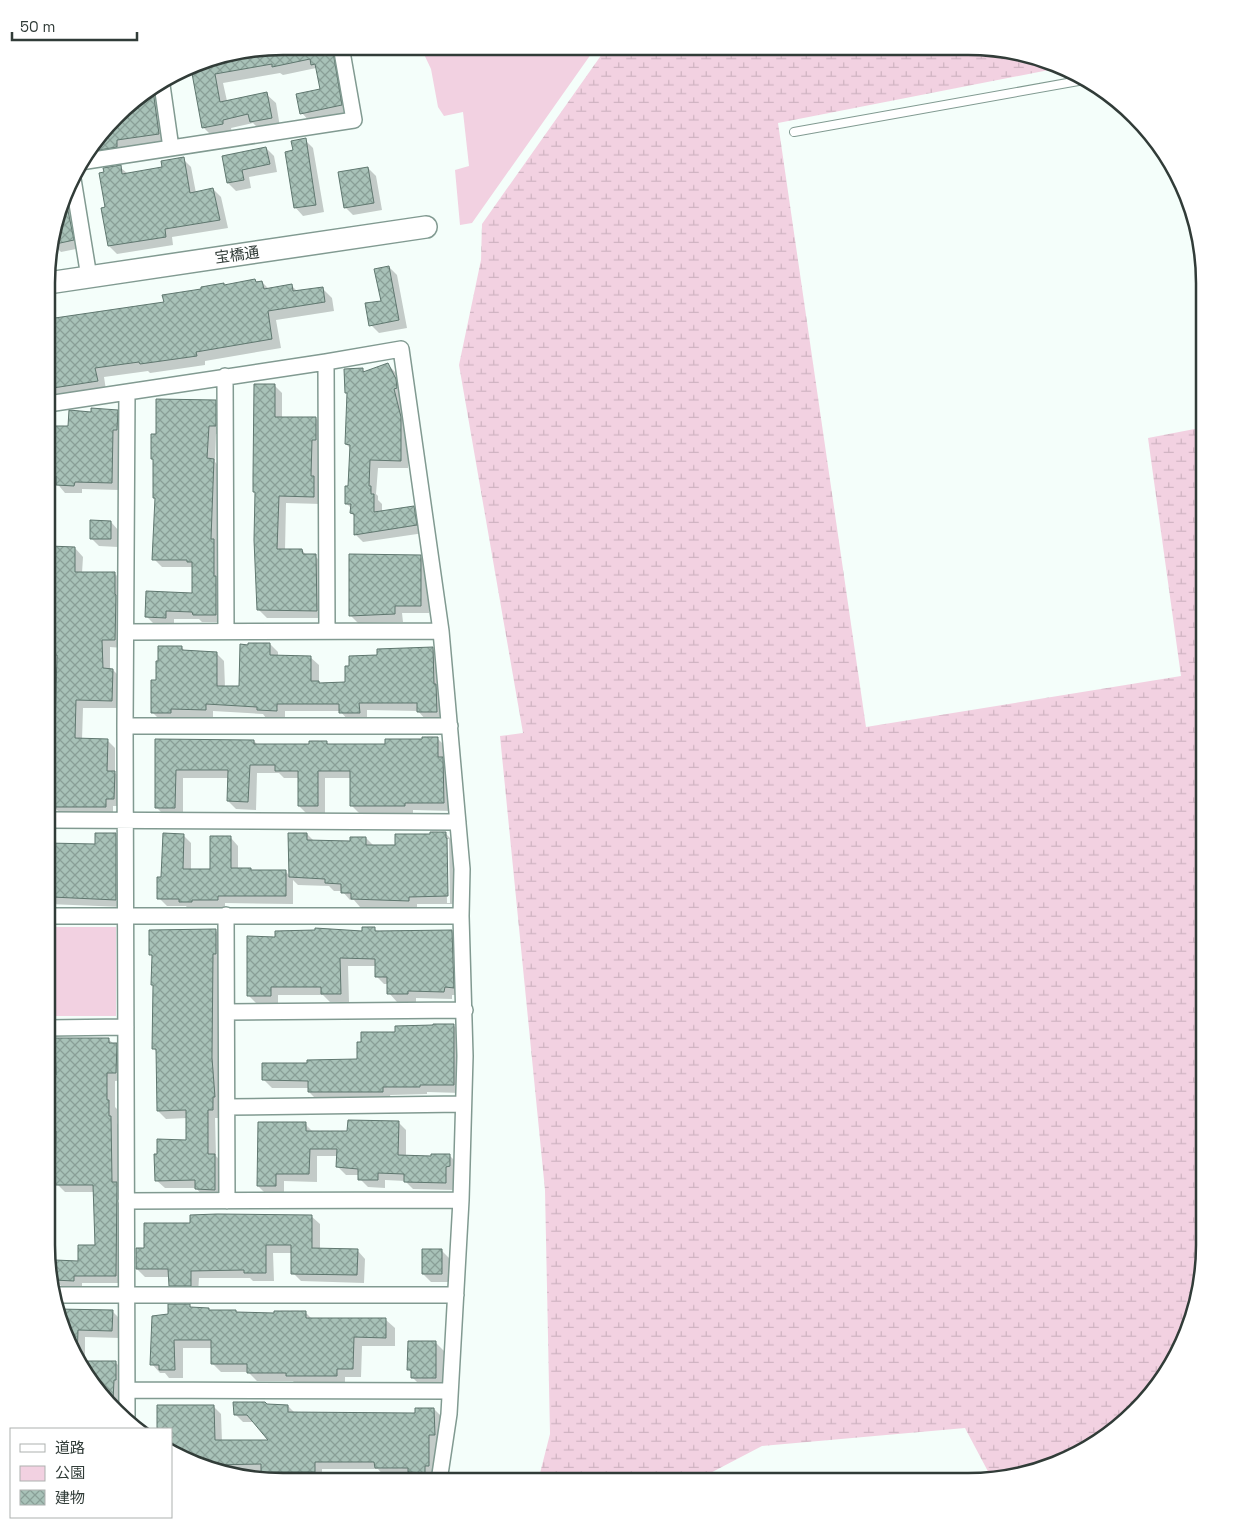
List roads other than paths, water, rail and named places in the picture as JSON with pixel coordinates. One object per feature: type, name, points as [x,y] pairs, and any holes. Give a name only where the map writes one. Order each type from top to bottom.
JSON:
[{"type":"street","points":[[91,160],[354,120],[343,55]]},
{"type":"street","points":[[163,89],[171,148]]},
{"type":"street","points":[[75,190],[89,277]]},
{"type":"street","name":"宝橋通","points":[[55,282],[426,227]]},
{"type":"street","points":[[55,403],[401,349],[441,631],[462,869],[461,916],[465,1056],[461,1200],[449,1414],[440,1473]]},
{"type":"street","points":[[326,362],[326,630]]},
{"type":"street","points":[[225,376],[226,630]]},
{"type":"street","points":[[127,392],[125,726],[127,1411]]},
{"type":"street","points":[[126,632],[226,630],[441,631]]},
{"type":"street","points":[[125,726],[450,726]]},
{"type":"street","points":[[55,820],[458,822]]},
{"type":"street","points":[[226,915],[227,1201]]},
{"type":"street","points":[[55,916],[461,916]]},
{"type":"street","points":[[227,1012],[465,1010]]},
{"type":"street","points":[[55,1028],[126,1027]]},
{"type":"street","points":[[228,1107],[463,1104]]},
{"type":"street","points":[[126,1201],[461,1200]]},
{"type":"street","points":[[61,1295],[456,1295]]},
{"type":"street","points":[[127,1390],[450,1391]]},
{"type":"lane","points":[[794,132],[1074,82]]}]
